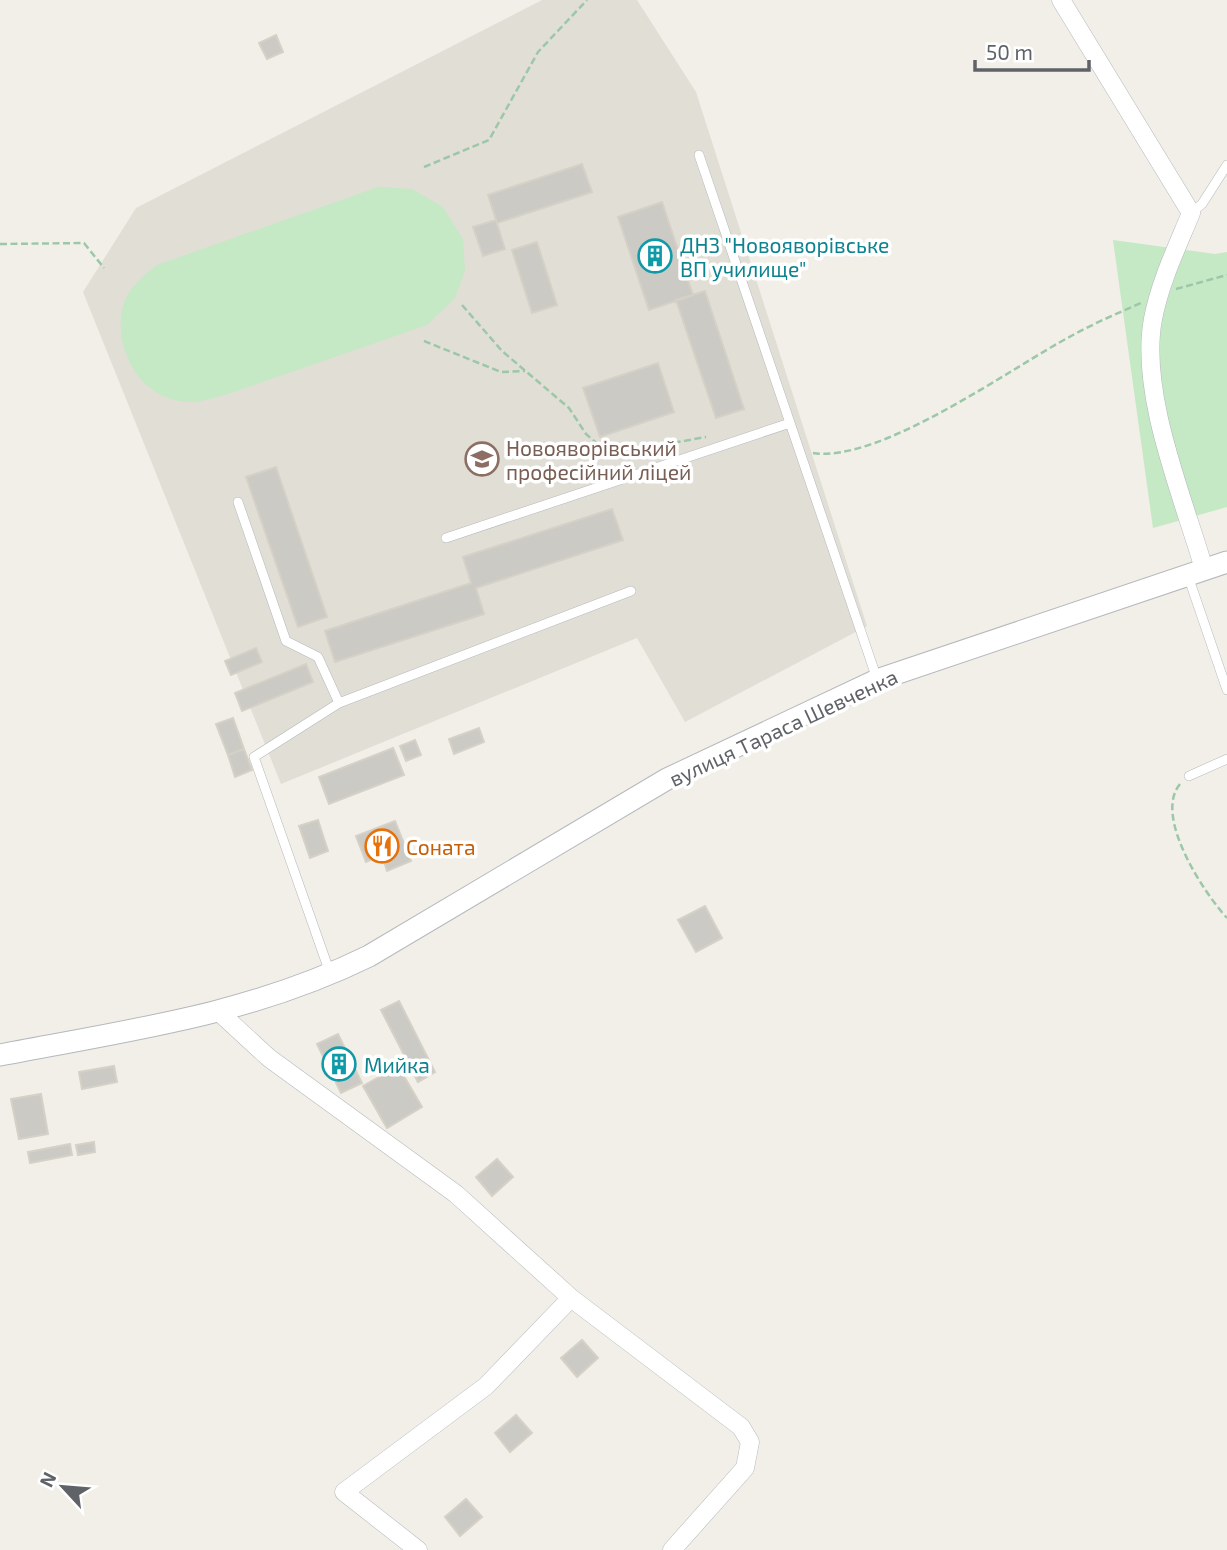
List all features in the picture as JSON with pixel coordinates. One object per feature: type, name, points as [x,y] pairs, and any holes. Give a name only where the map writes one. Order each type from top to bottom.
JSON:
[{"type":"street","points":[[1061,0],[1191,213],[1159,294],[1153,320],[1152,384],[1196,572]]},
{"type":"street","name":"вулиця Тараса Шевченка","points":[[0,1055],[219,1012],[273,997],[330,975],[369,956],[667,779],[877,680],[1227,562]]},
{"type":"street","points":[[219,1012],[269,1058],[456,1194],[571,1298],[741,1427],[750,1442],[745,1468],[672,1550]]},
{"type":"street","points":[[418,1550],[344,1492],[486,1386],[571,1298]]},
{"type":"lane","points":[[699,155],[877,680]]},
{"type":"lane","points":[[1191,213],[1202,204],[1227,165]]},
{"type":"lane","points":[[446,538],[790,423]]},
{"type":"lane","points":[[238,502],[286,641],[318,657],[339,703]]},
{"type":"lane","points":[[1196,572],[1227,691]]},
{"type":"lane","points":[[330,975],[254,757],[339,703],[631,591]]},
{"type":"lane","points":[[1189,776],[1227,760]]},
{"type":"path","points":[[424,167],[489,140],[538,52],[587,0]]},
{"type":"path","points":[[0,244],[84,243],[104,268]]},
{"type":"path","points":[[797,443],[809,452],[844,452],[920,425],[1073,335],[1159,294],[1227,275]]},
{"type":"path","points":[[462,305],[502,351],[569,408],[586,434],[600,446],[633,450],[714,436]]},
{"type":"path","points":[[424,341],[501,372],[525,371]]},
{"type":"path","points":[[1189,776],[1177,788],[1172,803],[1174,828],[1184,854],[1227,918]]},
{"type":"shaded area","name":"Новояворівський професійний ліцей","points":[[542,0],[637,0],[696,92],[867,626],[685,722],[637,638],[281,784],[83,292],[136,208]]},
{"type":"green space","points":[[378,187],[412,189],[443,207],[463,239],[465,271],[455,298],[427,325],[222,396],[198,401],[173,400],[144,383],[126,355],[121,322],[125,300],[141,278],[157,265]]},
{"type":"green space","points":[[1113,240],[1215,254],[1227,252],[1227,507],[1153,528]]},
{"type":"building","points":[[276,35],[283,52],[267,59],[259,43]]},
{"type":"building","points":[[582,164],[592,192],[497,223],[488,195]]},
{"type":"building","name":"ДНЗ \"Новояворівське ВП училище\"","points":[[662,202],[693,295],[649,310],[618,217]]},
{"type":"building","points":[[496,220],[505,249],[483,256],[473,227]]},
{"type":"building","points":[[537,242],[557,305],[532,313],[512,250]]},
{"type":"building","name":"ДНЗ \"Новояворівське ВП училище\"","points":[[705,291],[744,409],[716,418],[676,300]]},
{"type":"building","points":[[658,363],[674,412],[600,437],[583,388]]},
{"type":"building","points":[[276,467],[327,617],[298,627],[246,477]]},
{"type":"building","points":[[612,509],[623,540],[476,588],[484,614],[335,662],[325,631],[471,583],[463,557]]},
{"type":"building","points":[[256,648],[262,662],[231,675],[225,661]]},
{"type":"building","points":[[306,664],[313,682],[242,711],[235,693]]},
{"type":"building","points":[[233,718],[244,749],[228,755],[216,724]]},
{"type":"building","points":[[479,728],[484,742],[454,754],[449,739]]},
{"type":"building","points":[[415,740],[421,755],[406,761],[400,746]]},
{"type":"building","points":[[393,748],[404,775],[329,804],[319,777]]},
{"type":"building","points":[[244,749],[252,770],[235,777],[228,755]]},
{"type":"building","points":[[318,820],[328,851],[310,858],[299,826]]},
{"type":"building","name":"Соната","points":[[395,821],[411,861],[387,871],[382,855],[366,862],[356,836]]},
{"type":"building","points":[[705,906],[722,938],[696,952],[678,920]]},
{"type":"building","points":[[399,1001],[435,1072],[418,1082],[381,1010]]},
{"type":"building","name":"Мийка","points":[[338,1034],[362,1083],[341,1093],[317,1044]]},
{"type":"building","points":[[114,1066],[117,1082],[82,1089],[79,1072]]},
{"type":"building","points":[[398,1066],[422,1107],[387,1128],[363,1086]]},
{"type":"building","points":[[41,1094],[48,1134],[19,1139],[11,1099]]},
{"type":"building","points":[[94,1142],[95,1152],[78,1155],[76,1145]]},
{"type":"building","points":[[70,1144],[72,1155],[30,1163],[28,1152]]},
{"type":"building","points":[[497,1159],[513,1177],[492,1196],[476,1177]]},
{"type":"building","points":[[582,1340],[598,1358],[577,1377],[561,1358]]},
{"type":"building","points":[[516,1415],[532,1433],[510,1452],[495,1433]]},
{"type":"building","points":[[466,1499],[482,1517],[460,1536],[445,1517]]},
{"type":"place","name":"ДНЗ \"Новояворівське ВП училище\"","points":[[655,256]]},
{"type":"place","name":"Новояворівський професійний ліцей","points":[[482,459]]},
{"type":"place","name":"Соната","points":[[382,846]]},
{"type":"place","name":"Мийка","points":[[339,1064]]}]
